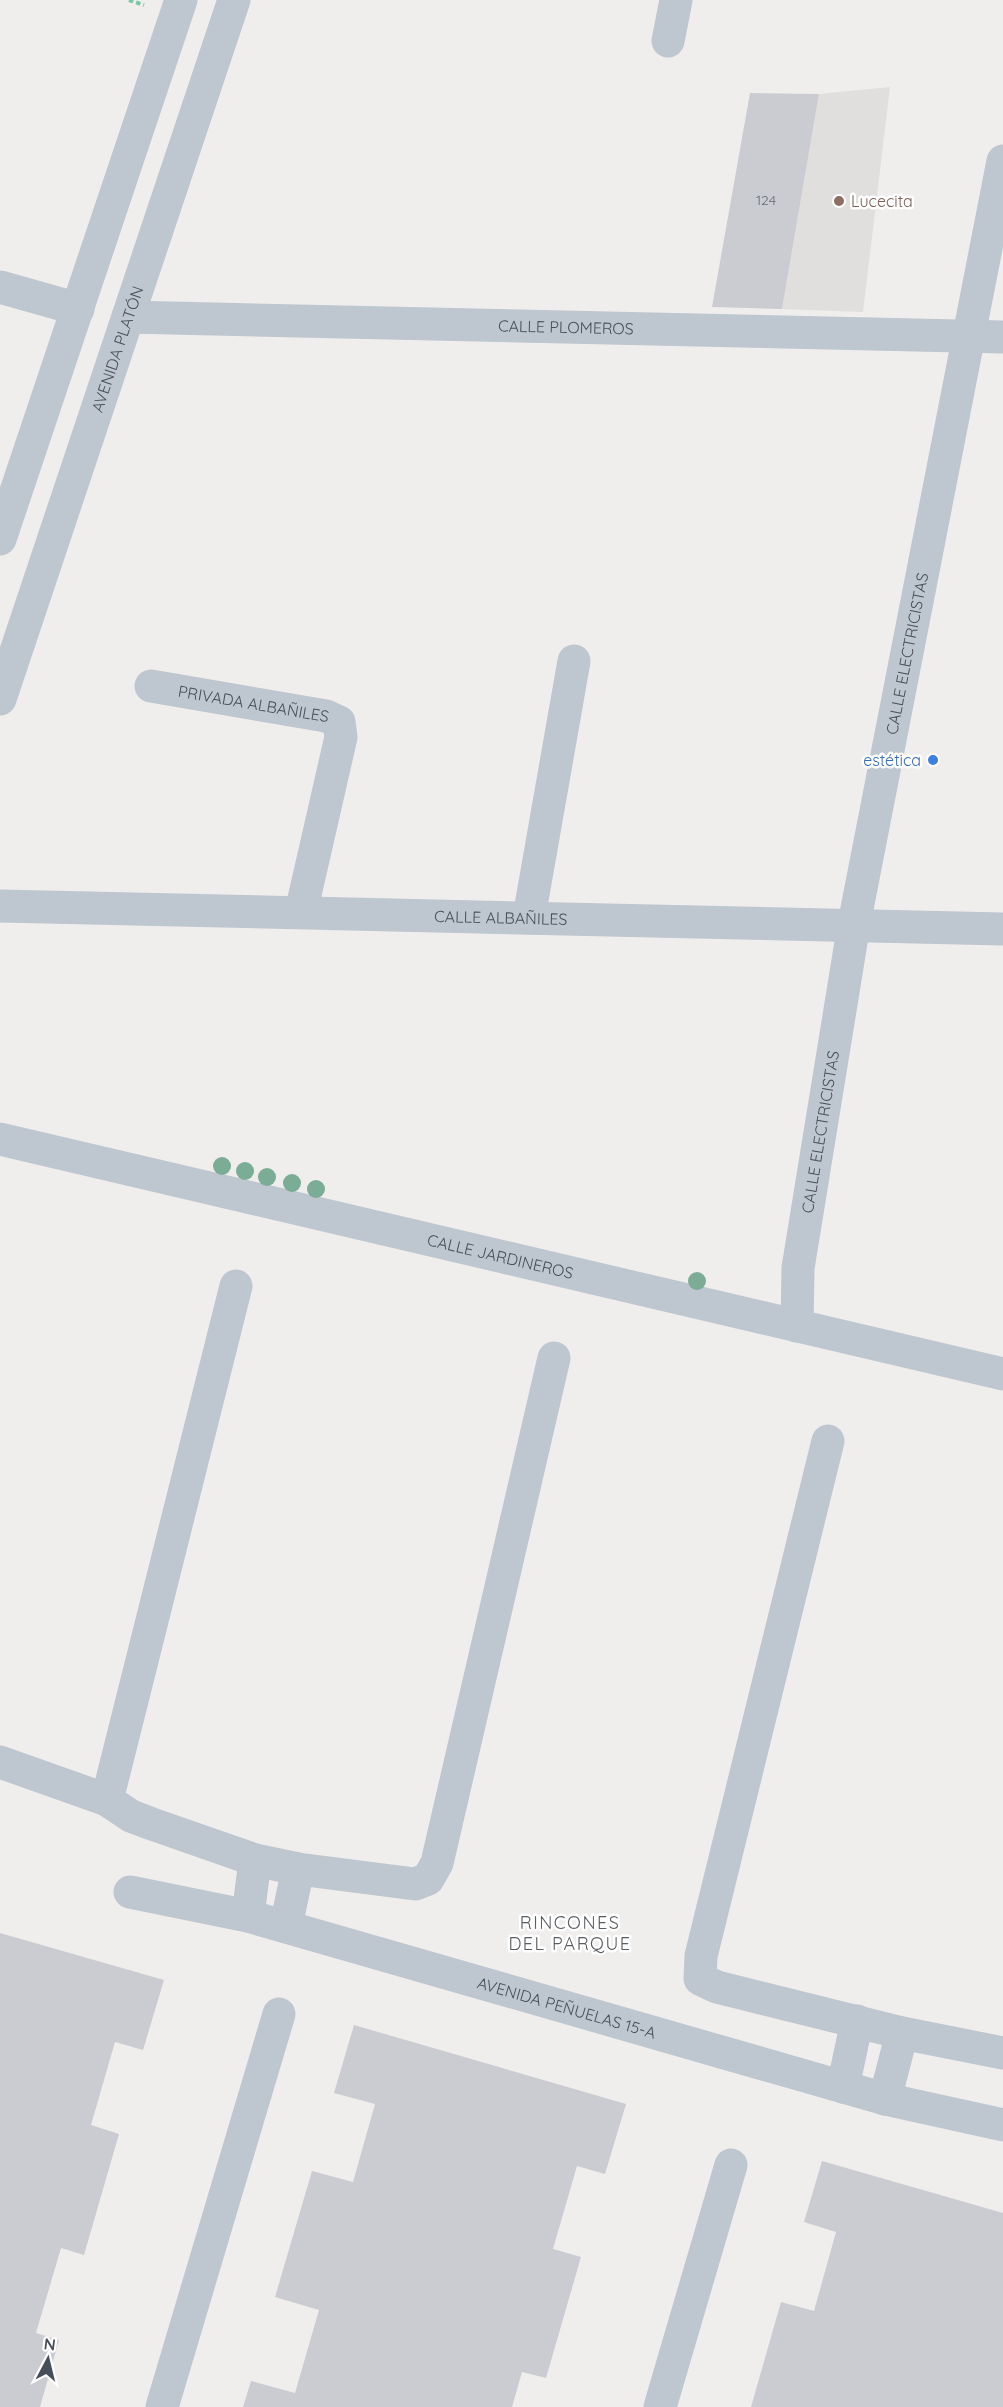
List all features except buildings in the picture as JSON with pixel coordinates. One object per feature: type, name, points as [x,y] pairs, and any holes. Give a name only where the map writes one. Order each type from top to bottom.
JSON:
[{"type":"street","points":[[0,539],[181,0]]},
{"type":"street","name":"AVENIDA PLATÓN","points":[[0,699],[234,0]]},
{"type":"street","points":[[668,41],[676,0]]},
{"type":"street","name":"CALLE ELECTRICISTAS","points":[[797,1326],[798,1268],[854,924],[971,336],[1003,160]]},
{"type":"street","points":[[0,287],[78,309]]},
{"type":"street","name":"CALLE PLOMEROS","points":[[128,317],[1003,337]]},
{"type":"street","points":[[529,917],[574,661]]},
{"type":"street","name":"PRIVADA ALBAÑILES","points":[[151,686],[326,716],[339,722],[341,737],[301,912]]},
{"type":"street","name":"CALLE ALBAÑILES","points":[[0,906],[1003,929]]},
{"type":"street","name":"CALLE JARDINEROS","points":[[0,1139],[1003,1374]]},
{"type":"street","points":[[107,1800],[236,1286]]},
{"type":"street","points":[[0,1762],[107,1800],[131,1816],[255,1860],[298,1869],[415,1884],[428,1879],[437,1863],[554,1358]]},
{"type":"street","points":[[828,1441],[701,1956],[700,1979],[717,1987],[902,2033],[1003,2053]]},
{"type":"street","points":[[248,1916],[255,1860]]},
{"type":"street","points":[[286,1926],[298,1869]]},
{"type":"street","name":"AVENIDA PEÑUELAS 15-A","points":[[130,1892],[286,1926],[885,2099],[1003,2125]]},
{"type":"street","points":[[162,2407],[279,2014]]},
{"type":"street","points":[[843,2086],[857,2021]]},
{"type":"street","points":[[885,2099],[902,2033]]},
{"type":"street","points":[[660,2407],[731,2165]]},
{"type":"shaded area","name":"Lucecita","points":[[890,87],[863,312],[782,309],[819,94]]},
{"type":"place","name":"Lucecita","points":[[839,201]]},
{"type":"place","name":"estética","points":[[933,760]]},
{"type":"district","name":"RINCONES DEL PARQUE","points":[[570,1933]]}]
